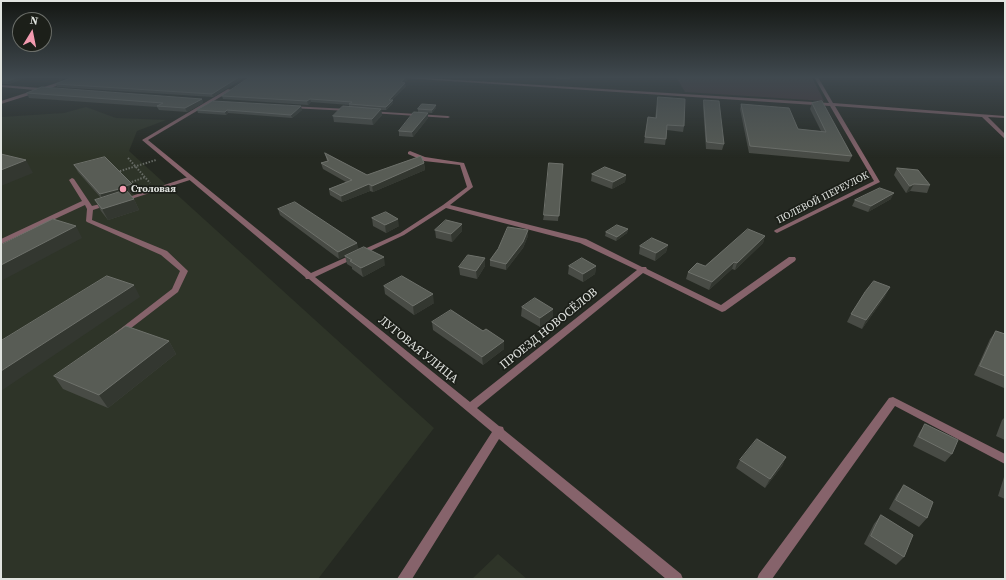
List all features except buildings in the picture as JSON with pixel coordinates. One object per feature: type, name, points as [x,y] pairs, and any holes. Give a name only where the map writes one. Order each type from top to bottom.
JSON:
[{"type":"street","name":"ЛУГОВАЯ УЛИЦА","points":[[208,104],[145,140],[309,277],[499,430],[676,579]]},
{"type":"street","name":"ПОЛЕВОЙ ПЕРЕУЛОК","points":[[777,231],[877,182],[830,104]]},
{"type":"street","points":[[831,104],[1005,117]]},
{"type":"street","points":[[284,106],[354,111]]},
{"type":"street","points":[[362,111],[448,117]]},
{"type":"street","points":[[983,115],[1005,137]]},
{"type":"street","points":[[309,277],[402,234],[445,206],[470,187],[462,164],[424,159],[410,153]]},
{"type":"street","points":[[119,201],[191,178]]},
{"type":"street","points":[[72,180],[88,206],[89,221],[164,253],[184,271],[175,290],[110,339]]},
{"type":"street","points":[[1,242],[88,206],[112,203]]},
{"type":"street","points":[[445,206],[583,241],[722,309],[792,259]]},
{"type":"street","name":"ПРОЕЗД НОВОСЁЛОВ","points":[[470,408],[642,270]]},
{"type":"street","points":[[764,579],[893,401],[1005,459]]},
{"type":"street","points":[[404,579],[499,430]]},
{"type":"path","points":[[116,172],[166,157]]},
{"type":"path","points":[[128,158],[151,184],[161,188]]},
{"type":"path","points":[[128,183],[145,177]]},
{"type":"shaded area","points":[[86,107],[116,118],[166,120],[137,131],[129,151],[434,428],[318,579],[1,579],[1,117],[64,113]]},
{"type":"shaded area","points":[[498,554],[527,579],[472,579]]},
{"type":"place","name":"Столовая","points":[[123,189]]}]
